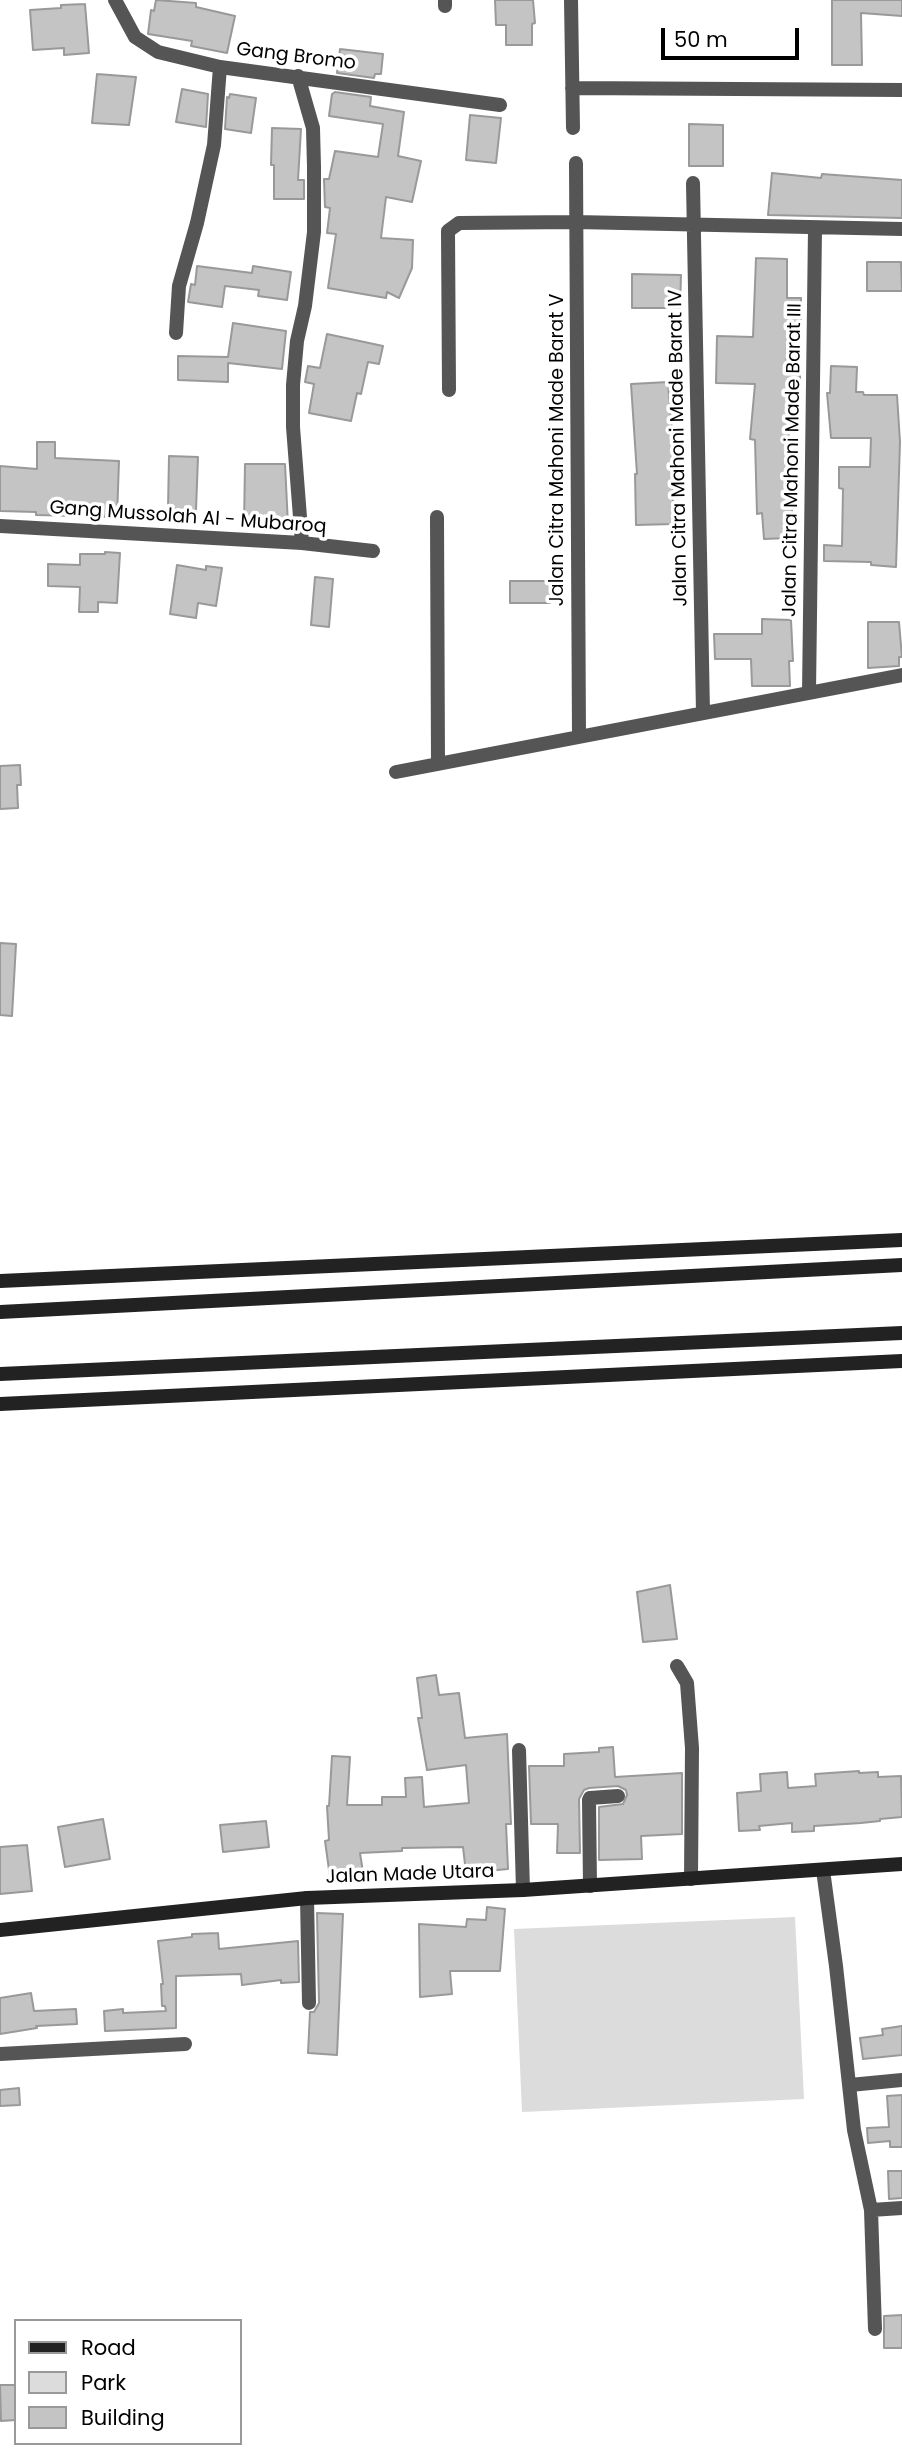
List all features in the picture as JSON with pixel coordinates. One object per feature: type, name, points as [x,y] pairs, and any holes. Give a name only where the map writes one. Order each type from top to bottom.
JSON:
[{"type":"main road","points":[[0,1281],[902,1240]]},
{"type":"main road","points":[[0,1312],[902,1265]]},
{"type":"main road","points":[[0,1374],[902,1333]]},
{"type":"main road","points":[[0,1404],[902,1362]]},
{"type":"main road","name":"Jalan Made Utara","points":[[0,1930],[307,1898],[523,1890],[902,1864]]},
{"type":"street","name":"Gang Bromo","points":[[115,0],[135,37],[158,52],[220,67],[500,104]]},
{"type":"street","points":[[571,0],[573,128]]},
{"type":"street","points":[[176,333],[179,286],[197,223],[214,145],[220,67]]},
{"type":"street","points":[[298,76],[313,128],[314,167],[314,232],[293,385],[293,427],[302,543]]},
{"type":"street","points":[[572,88],[902,90]]},
{"type":"street","name":"Jalan Citra Mahoni Made Barat V","points":[[576,163],[579,736]]},
{"type":"street","name":"Jalan Citra Mahoni Made Barat IV","points":[[693,183],[703,713]]},
{"type":"street","points":[[449,390],[448,231],[459,223],[576,222],[902,229]]},
{"type":"street","name":"Jalan Citra Mahoni Made Barat III","points":[[809,692],[815,229]]},
{"type":"street","points":[[437,517],[438,764]]},
{"type":"street","name":"Gang Mussolah Al - Mubaroq","points":[[0,526],[302,543],[373,551]]},
{"type":"street","points":[[396,772],[902,674]]},
{"type":"street","points":[[677,1666],[687,1683],[692,1748],[691,1879]]},
{"type":"street","points":[[519,1750],[523,1890]]},
{"type":"street","points":[[590,1886],[589,1800],[618,1796]]},
{"type":"street","points":[[822,1870],[854,2130],[872,2210],[875,2329]]},
{"type":"street","points":[[307,1898],[310,2003]]},
{"type":"street","points":[[0,2054],[185,2044]]},
{"type":"street","points":[[850,2085],[902,2080]]},
{"type":"street","points":[[872,2210],[902,2208]]},
{"type":"green space","points":[[795,1917],[804,2099],[522,2112],[514,1929]]},
{"type":"building","points":[[156,0],[196,3],[196,7],[235,16],[227,53],[191,46],[192,41],[148,34],[151,10],[154,11]]},
{"type":"building","points":[[495,0],[533,0],[535,23],[532,24],[532,45],[506,45],[506,25],[496,25]]},
{"type":"building","points":[[832,0],[902,0],[902,16],[861,13],[862,65],[832,65]]},
{"type":"building","points":[[85,4],[89,53],[64,55],[64,48],[33,50],[30,10]]},
{"type":"building","points":[[340,49],[383,54],[381,74],[375,74],[374,78],[337,73]]},
{"type":"building","points":[[97,74],[136,77],[129,125],[92,123]]},
{"type":"building","points":[[182,89],[208,94],[206,127],[176,122]]},
{"type":"building","points":[[335,92],[371,97],[370,106],[404,112],[398,156],[421,161],[412,202],[386,197],[381,238],[413,240],[412,268],[399,298],[387,292],[386,298],[328,288],[336,234],[327,233],[330,208],[325,207],[324,179],[329,179],[335,151],[378,157],[383,124],[329,116],[332,94]]},
{"type":"building","points":[[230,94],[256,98],[251,133],[225,129],[227,97],[229,98]]},
{"type":"building","points":[[470,115],[501,118],[496,163],[466,160]]},
{"type":"building","points":[[689,124],[723,125],[723,166],[689,166]]},
{"type":"building","points":[[272,128],[301,129],[298,180],[304,180],[304,199],[274,199]]},
{"type":"building","points":[[772,173],[821,178],[822,174],[902,180],[902,218],[768,215]]},
{"type":"building","points":[[756,258],[787,259],[787,298],[801,298],[801,333],[787,333],[786,373],[800,373],[800,389],[794,389],[786,462],[792,462],[792,513],[787,513],[788,538],[764,539],[762,513],[757,514],[755,440],[750,439],[755,384],[716,383],[717,336],[753,337]]},
{"type":"building","points":[[867,262],[901,262],[902,291],[867,291]]},
{"type":"building","points":[[197,266],[252,273],[253,266],[291,272],[287,300],[258,296],[259,290],[225,286],[222,307],[188,302],[191,284],[195,285]]},
{"type":"building","points":[[632,274],[681,275],[680,308],[632,308]]},
{"type":"building","points":[[233,323],[286,331],[282,369],[228,363],[228,382],[178,380],[178,356],[228,357]]},
{"type":"building","points":[[327,334],[383,346],[379,364],[368,362],[361,394],[357,393],[351,421],[309,413],[314,384],[305,382],[308,366],[320,368]]},
{"type":"building","points":[[831,366],[857,367],[856,392],[863,392],[864,395],[897,395],[900,442],[896,567],[871,565],[871,562],[824,561],[824,545],[842,546],[843,489],[839,488],[839,467],[870,467],[871,438],[831,438],[827,393],[830,393]]},
{"type":"building","points":[[668,382],[673,444],[673,524],[636,525],[637,474],[631,384]]},
{"type":"building","points":[[37,442],[55,442],[55,458],[119,461],[117,517],[36,515],[36,512],[0,511],[0,466],[37,469]]},
{"type":"building","points":[[169,456],[198,457],[196,510],[168,509]]},
{"type":"building","points":[[245,464],[285,464],[288,525],[244,526]]},
{"type":"building","points":[[120,553],[117,603],[98,602],[98,612],[79,612],[80,587],[48,586],[48,564],[80,565],[80,554]]},
{"type":"building","points":[[177,565],[206,570],[206,566],[222,568],[216,606],[198,603],[196,618],[170,614]]},
{"type":"building","points":[[315,577],[333,579],[329,627],[311,625]]},
{"type":"building","points":[[510,581],[550,581],[550,603],[510,603]]},
{"type":"building","points":[[762,619],[791,620],[793,661],[789,661],[790,686],[752,686],[751,659],[715,659],[714,634],[762,634]]},
{"type":"building","points":[[868,622],[899,622],[902,657],[899,657],[899,666],[868,668]]},
{"type":"building","points":[[20,765],[18,808],[0,809],[0,766]]},
{"type":"building","points":[[0,943],[16,944],[12,1016],[0,1015]]},
{"type":"building","points":[[670,1585],[677,1639],[643,1642],[637,1592]]},
{"type":"building","points":[[436,1675],[439,1695],[459,1693],[465,1738],[507,1734],[511,1824],[506,1824],[508,1869],[466,1873],[463,1847],[402,1848],[402,1851],[360,1853],[363,1872],[330,1877],[325,1841],[329,1840],[327,1806],[332,1756],[350,1757],[347,1805],[382,1805],[382,1797],[406,1797],[405,1778],[422,1777],[424,1807],[469,1803],[466,1765],[427,1770],[418,1718],[422,1718],[417,1678]]},
{"type":"building","points":[[613,1747],[615,1777],[682,1773],[682,1834],[641,1836],[642,1859],[599,1860],[599,1807],[623,1804],[627,1795],[626,1790],[618,1786],[589,1788],[584,1790],[579,1799],[580,1853],[557,1853],[558,1824],[531,1824],[529,1766],[564,1766],[564,1754],[599,1752],[599,1748]]},
{"type":"building","points":[[787,1772],[788,1788],[816,1786],[815,1774],[878,1772],[878,1777],[901,1776],[902,1817],[814,1826],[814,1831],[792,1832],[792,1823],[759,1826],[760,1830],[739,1831],[737,1793],[761,1791],[760,1774]]},
{"type":"building","points":[[103,1819],[110,1859],[65,1867],[58,1827]]},
{"type":"building","points":[[266,1821],[269,1847],[223,1852],[220,1825]]},
{"type":"building","points":[[27,1845],[32,1891],[0,1894],[0,1847]]},
{"type":"building","points":[[487,1907],[505,1909],[500,1971],[450,1971],[452,1994],[420,1997],[419,1924],[466,1927],[467,1919],[486,1920]]},
{"type":"building","points":[[317,1913],[343,1914],[337,2055],[308,2053],[310,2012],[314,2012],[319,2003]]},
{"type":"building","points":[[218,1933],[219,1949],[298,1941],[299,1982],[281,1983],[281,1980],[242,1985],[241,1974],[176,1976],[176,2028],[105,2031],[104,2011],[166,2011],[165,2006],[162,2006],[163,1984],[158,1941],[192,1937],[192,1934]]},
{"type":"building","points":[[31,1993],[34,2011],[76,2009],[77,2024],[36,2026],[37,2028],[0,2034],[0,1998]]},
{"type":"building","points":[[902,2026],[902,2055],[863,2059],[860,2038],[883,2035],[882,2029]]},
{"type":"building","points":[[19,2088],[20,2105],[0,2106],[0,2090]]},
{"type":"building","points":[[902,2095],[902,2147],[890,2147],[890,2141],[868,2143],[867,2128],[889,2127],[887,2096]]},
{"type":"building","points":[[888,2171],[902,2171],[902,2198],[889,2199]]},
{"type":"building","points":[[902,2315],[902,2348],[884,2348],[884,2316]]},
{"type":"building","points":[[0,2385],[14,2385],[14,2420],[1,2421]]}]
